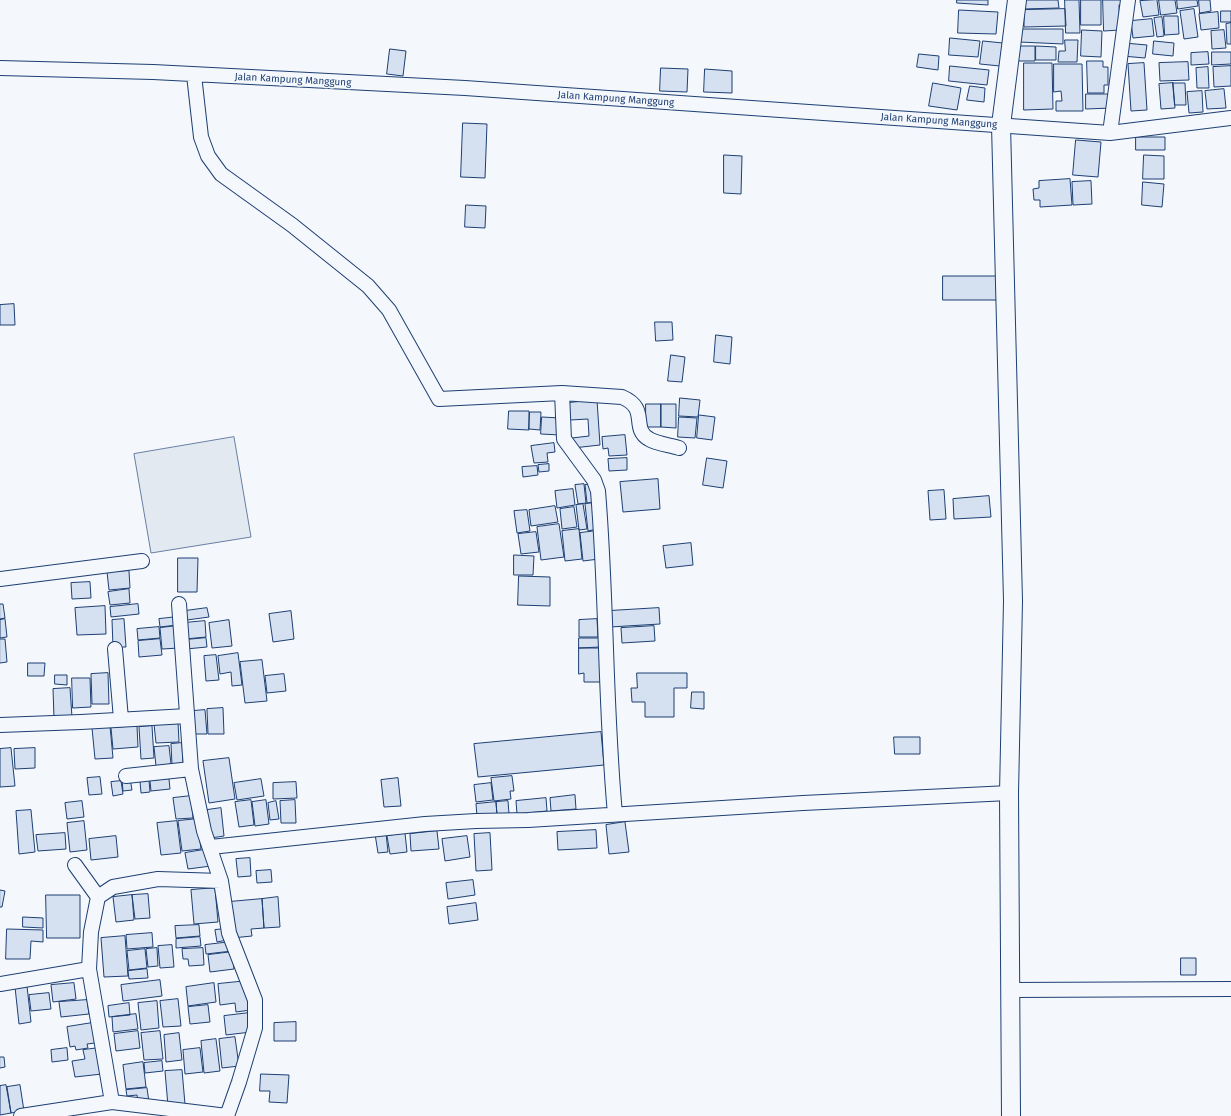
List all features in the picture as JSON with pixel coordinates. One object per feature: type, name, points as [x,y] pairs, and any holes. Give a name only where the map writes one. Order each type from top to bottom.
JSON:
[{"type":"street","points":[[1011,1116],[1009,793],[1013,601],[1001,125],[1017,0]]},
{"type":"street","points":[[1110,133],[1128,0]]},
{"type":"street","name":"Jalan Kampung Manggung","points":[[0,68],[153,72],[465,88],[1110,133],[1231,118]]},
{"type":"street","points":[[194,75],[202,137],[208,156],[221,174],[292,225],[368,286],[390,310],[439,399],[562,393],[622,397],[631,401],[637,406],[640,428],[649,439],[679,448]]},
{"type":"street","points":[[562,393],[564,439],[594,480],[598,491],[605,569],[605,644],[615,814]]},
{"type":"street","points":[[0,579],[142,561]]},
{"type":"street","points":[[21,1116],[112,1102],[227,1116],[239,1082],[255,1028],[255,1000],[229,933],[222,881],[204,831],[190,769],[179,604]]},
{"type":"street","points":[[115,649],[121,719]]},
{"type":"street","points":[[0,725],[187,716]]},
{"type":"street","points":[[126,776],[190,769]]},
{"type":"street","points":[[211,847],[433,824],[1009,793]]},
{"type":"street","points":[[75,865],[98,897]]},
{"type":"street","points":[[112,1102],[89,969],[91,932],[98,897],[113,887],[158,879],[222,881]]},
{"type":"street","points":[[0,984],[89,969]]},
{"type":"street","points":[[1010,990],[1231,990]]},
{"type":"shaded area","points":[[234,437],[251,537],[151,553],[134,454]]},
{"type":"building","points":[[957,0],[988,0],[988,5],[957,3]]},
{"type":"building","points":[[1024,0],[1058,0],[1059,8],[1024,9]]},
{"type":"building","points":[[1065,0],[1079,0],[1080,33],[1066,33]]},
{"type":"building","points":[[1081,0],[1101,0],[1101,25],[1081,25]]},
{"type":"building","points":[[1103,0],[1125,0],[1125,5],[1119,5],[1120,30],[1104,31]]},
{"type":"building","points":[[1157,0],[1159,15],[1143,17],[1140,1]]},
{"type":"building","points":[[1159,0],[1175,0],[1177,13],[1161,15]]},
{"type":"building","points":[[1177,0],[1197,0],[1198,6],[1178,9]]},
{"type":"building","points":[[1199,0],[1210,0],[1211,11],[1200,13]]},
{"type":"building","points":[[1065,9],[1066,26],[1024,27],[1024,10]]},
{"type":"building","points":[[1194,9],[1198,37],[1184,39],[1180,11]]},
{"type":"building","points":[[959,10],[998,12],[996,34],[958,33]]},
{"type":"building","points":[[1221,11],[1231,11],[1231,22],[1221,22]]},
{"type":"building","points":[[1218,12],[1219,28],[1201,30],[1199,14]]},
{"type":"building","points":[[1164,16],[1178,16],[1179,34],[1165,35]]},
{"type":"building","points":[[1162,17],[1164,36],[1157,37],[1154,18]]},
{"type":"building","points":[[1152,19],[1154,36],[1133,38],[1131,21]]},
{"type":"building","points":[[1231,23],[1231,44],[1227,44],[1226,24]]},
{"type":"building","points":[[1019,29],[1063,29],[1063,44],[1019,42]]},
{"type":"building","points":[[1082,30],[1102,31],[1101,57],[1081,56]]},
{"type":"building","points":[[1224,30],[1226,48],[1212,49],[1211,31]]},
{"type":"building","points":[[950,38],[980,41],[978,57],[949,55]]},
{"type":"building","points":[[1065,40],[1078,40],[1077,62],[1058,62],[1059,51],[1065,51]]},
{"type":"building","points":[[983,41],[1003,43],[1000,66],[980,64]]},
{"type":"building","points":[[1154,41],[1174,43],[1173,56],[1153,54]]},
{"type":"building","points":[[1124,43],[1147,45],[1145,58],[1122,56]]},
{"type":"building","points":[[1017,46],[1035,46],[1035,61],[1017,61]]},
{"type":"building","points":[[1036,46],[1056,47],[1056,60],[1036,60]]},
{"type":"building","points":[[390,49],[406,51],[403,76],[387,74]]},
{"type":"building","points":[[1208,52],[1209,64],[1191,65],[1191,53]]},
{"type":"building","points":[[1212,52],[1231,52],[1231,64],[1212,65]]},
{"type":"building","points":[[919,54],[939,56],[938,70],[917,67]]},
{"type":"building","points":[[1087,61],[1103,61],[1103,67],[1108,67],[1108,85],[1104,85],[1104,93],[1088,93]]},
{"type":"building","points":[[1188,62],[1189,80],[1160,81],[1159,63]]},
{"type":"building","points":[[1024,63],[1052,63],[1053,109],[1024,110]]},
{"type":"building","points":[[1144,63],[1147,110],[1131,111],[1128,64]]},
{"type":"building","points":[[1054,64],[1082,64],[1083,111],[1056,111],[1056,101],[1062,101],[1061,91],[1054,92]]},
{"type":"building","points":[[950,66],[989,70],[987,85],[949,81]]},
{"type":"building","points":[[1231,66],[1231,86],[1214,87],[1213,67]]},
{"type":"building","points":[[1208,67],[1209,88],[1197,88],[1196,68]]},
{"type":"building","points":[[661,68],[688,69],[687,92],[660,91]]},
{"type":"building","points":[[705,69],[732,71],[732,93],[704,92]]},
{"type":"building","points":[[933,83],[961,88],[957,110],[929,106]]},
{"type":"building","points":[[1173,83],[1185,83],[1186,105],[1175,105]]},
{"type":"building","points":[[1173,83],[1175,108],[1161,109],[1159,84]]},
{"type":"building","points":[[970,86],[985,88],[984,102],[967,100]]},
{"type":"building","points":[[1224,89],[1226,108],[1207,109],[1205,91]]},
{"type":"building","points":[[1202,91],[1203,112],[1189,113],[1187,92]]},
{"type":"building","points":[[1086,94],[1111,94],[1112,108],[1086,109]]},
{"type":"building","points":[[463,123],[487,124],[485,178],[461,177]]},
{"type":"building","points":[[1136,137],[1165,137],[1165,150],[1136,150]]},
{"type":"building","points":[[1076,140],[1101,142],[1098,177],[1073,175]]},
{"type":"building","points":[[724,155],[742,156],[741,194],[724,193]]},
{"type":"building","points":[[1144,155],[1164,156],[1164,179],[1143,179]]},
{"type":"building","points":[[1070,179],[1072,205],[1040,207],[1040,200],[1034,200],[1033,189],[1039,188],[1039,181]]},
{"type":"building","points":[[1091,181],[1092,204],[1073,205],[1072,182]]},
{"type":"building","points":[[1143,182],[1164,184],[1162,207],[1142,205]]},
{"type":"building","points":[[466,205],[486,206],[485,228],[465,227]]},
{"type":"building","points":[[943,276],[997,276],[997,300],[943,300]]},
{"type":"building","points":[[14,304],[15,325],[0,325],[0,305]]},
{"type":"building","points":[[655,322],[672,322],[673,340],[656,341]]},
{"type":"building","points":[[716,335],[732,337],[730,364],[714,362]]},
{"type":"building","points":[[671,355],[685,357],[682,382],[668,381]]},
{"type":"building","points":[[680,398],[700,400],[698,417],[679,416]]},
{"type":"building","points":[[597,400],[600,445],[573,448],[572,438],[589,436],[588,419],[570,420],[568,403]]},
{"type":"building","points":[[646,404],[661,404],[661,427],[646,427]]},
{"type":"building","points":[[661,404],[676,404],[676,428],[661,427]]},
{"type":"building","points":[[509,411],[529,411],[529,430],[508,429]]},
{"type":"building","points":[[530,412],[541,412],[540,430],[529,429]]},
{"type":"building","points":[[699,415],[715,417],[712,440],[697,438]]},
{"type":"building","points":[[542,417],[560,418],[560,435],[541,434]]},
{"type":"building","points":[[679,417],[697,418],[695,438],[678,437]]},
{"type":"building","points":[[625,435],[627,455],[609,456],[608,448],[603,449],[602,437]]},
{"type":"building","points":[[554,443],[555,452],[547,453],[548,462],[534,463],[531,446]]},
{"type":"building","points":[[627,458],[627,470],[609,471],[608,459]]},
{"type":"building","points":[[707,458],[727,461],[723,488],[703,485]]},
{"type":"building","points":[[549,464],[549,471],[539,472],[538,465]]},
{"type":"building","points":[[537,466],[538,475],[523,477],[522,467]]},
{"type":"building","points":[[658,479],[660,509],[623,512],[620,482]]},
{"type":"building","points":[[584,484],[586,503],[578,504],[575,485]]},
{"type":"building","points":[[592,484],[595,502],[587,503],[585,485]]},
{"type":"building","points":[[573,489],[575,505],[557,508],[555,491]]},
{"type":"building","points":[[944,490],[946,519],[930,520],[928,491]]},
{"type":"building","points":[[989,496],[991,517],[954,519],[953,499]]},
{"type":"building","points":[[593,503],[597,529],[588,531],[585,504]]},
{"type":"building","points":[[583,504],[587,529],[579,530],[576,505]]},
{"type":"building","points":[[555,506],[558,522],[531,526],[529,510]]},
{"type":"building","points":[[574,507],[577,527],[562,529],[560,509]]},
{"type":"building","points":[[527,510],[530,531],[517,533],[514,511]]},
{"type":"building","points":[[559,524],[564,557],[541,560],[537,527]]},
{"type":"building","points":[[579,529],[582,559],[565,561],[562,531]]},
{"type":"building","points":[[596,531],[599,559],[583,561],[580,533]]},
{"type":"building","points":[[536,532],[539,552],[521,554],[518,534]]},
{"type":"building","points":[[691,543],[693,565],[666,568],[663,546]]},
{"type":"building","points":[[514,555],[534,556],[533,575],[514,575]]},
{"type":"building","points":[[178,558],[198,558],[197,592],[178,592]]},
{"type":"building","points":[[129,571],[130,588],[109,590],[107,572]]},
{"type":"building","points":[[519,576],[550,577],[550,606],[518,605]]},
{"type":"building","points":[[90,582],[91,598],[72,599],[71,583]]},
{"type":"building","points":[[129,589],[130,603],[110,605],[108,592]]},
{"type":"building","points":[[0,604],[3,604],[5,618],[0,619]]},
{"type":"building","points":[[138,604],[139,614],[111,617],[110,607]]},
{"type":"building","points":[[105,606],[106,634],[77,635],[75,608]]},
{"type":"building","points":[[207,608],[209,617],[187,620],[185,611]]},
{"type":"building","points":[[659,608],[660,624],[610,627],[609,611]]},
{"type":"building","points":[[291,611],[294,639],[273,642],[269,614]]},
{"type":"building","points":[[177,617],[177,625],[160,627],[159,619]]},
{"type":"building","points":[[5,619],[7,637],[0,638],[0,620]]},
{"type":"building","points":[[124,619],[126,647],[113,647],[112,620]]},
{"type":"building","points":[[597,619],[598,637],[579,637],[579,620]]},
{"type":"building","points":[[229,620],[232,646],[212,648],[209,623]]},
{"type":"building","points":[[205,621],[206,637],[185,639],[184,623]]},
{"type":"building","points":[[177,626],[179,648],[162,649],[160,628]]},
{"type":"building","points":[[654,626],[655,641],[622,643],[621,628]]},
{"type":"building","points":[[159,627],[160,638],[138,640],[137,629]]},
{"type":"building","points":[[206,638],[207,647],[186,649],[185,640]]},
{"type":"building","points":[[579,638],[600,638],[600,647],[579,648]]},
{"type":"building","points":[[0,639],[5,639],[7,662],[0,663]]},
{"type":"building","points":[[160,639],[162,655],[139,657],[138,641]]},
{"type":"building","points":[[579,648],[601,648],[602,682],[584,682],[584,673],[579,674]]},
{"type":"building","points":[[238,653],[242,685],[232,686],[231,672],[220,674],[218,656]]},
{"type":"building","points":[[216,655],[219,680],[206,681],[204,656]]},
{"type":"building","points":[[262,660],[267,701],[245,703],[240,662]]},
{"type":"building","points":[[28,663],[45,663],[44,676],[28,676]]},
{"type":"building","points":[[108,673],[109,704],[92,704],[91,674]]},
{"type":"building","points":[[637,673],[687,673],[687,688],[674,688],[674,717],[645,717],[645,702],[632,702],[631,688],[637,688]]},
{"type":"building","points":[[284,674],[286,691],[267,693],[265,676]]},
{"type":"building","points":[[55,675],[67,675],[67,685],[55,684]]},
{"type":"building","points":[[72,678],[90,678],[91,707],[73,708]]},
{"type":"building","points":[[70,688],[72,717],[54,718],[53,689]]},
{"type":"building","points":[[692,692],[704,692],[704,709],[691,708]]},
{"type":"building","points":[[223,708],[224,734],[208,734],[207,709]]},
{"type":"building","points":[[205,710],[207,734],[194,734],[193,711]]},
{"type":"building","points":[[178,722],[179,742],[156,743],[154,724]]},
{"type":"building","points":[[110,726],[113,758],[95,759],[92,728]]},
{"type":"building","points":[[137,726],[138,747],[113,749],[111,728]]},
{"type":"building","points":[[152,726],[154,758],[141,759],[139,727]]},
{"type":"building","points":[[601,732],[604,765],[478,777],[474,744]]},
{"type":"building","points":[[894,737],[920,737],[920,754],[895,754]]},
{"type":"building","points":[[182,743],[183,764],[172,765],[171,744]]},
{"type":"building","points":[[169,746],[171,764],[156,766],[154,747]]},
{"type":"building","points":[[11,748],[15,786],[0,787],[0,749]]},
{"type":"building","points":[[35,748],[35,768],[15,769],[14,749]]},
{"type":"building","points":[[229,758],[235,799],[209,803],[203,761]]},
{"type":"building","points":[[512,776],[514,791],[510,791],[511,799],[494,801],[491,778]]},
{"type":"building","points":[[100,777],[102,794],[89,795],[87,778]]},
{"type":"building","points":[[130,778],[132,790],[123,791],[122,779]]},
{"type":"building","points":[[398,778],[401,806],[384,807],[381,780]]},
{"type":"building","points":[[169,779],[170,789],[151,791],[150,781]]},
{"type":"building","points":[[261,779],[264,796],[237,800],[234,783]]},
{"type":"building","points":[[149,780],[150,792],[141,793],[140,781]]},
{"type":"building","points":[[121,781],[123,794],[113,796],[111,782]]},
{"type":"building","points":[[296,782],[297,798],[273,799],[273,783]]},
{"type":"building","points":[[491,783],[493,800],[476,802],[474,785]]},
{"type":"building","points":[[575,795],[576,809],[551,811],[550,798]]},
{"type":"building","points":[[191,796],[193,818],[176,819],[173,798]]},
{"type":"building","points":[[546,798],[547,811],[517,814],[516,801]]},
{"type":"building","points":[[251,800],[254,825],[239,827],[235,802]]},
{"type":"building","points":[[266,800],[269,824],[255,826],[252,802]]},
{"type":"building","points":[[295,800],[296,823],[281,823],[280,801]]},
{"type":"building","points":[[82,801],[84,817],[67,819],[65,803]]},
{"type":"building","points":[[276,801],[279,819],[270,820],[268,803]]},
{"type":"building","points":[[508,801],[509,814],[497,815],[496,802]]},
{"type":"building","points":[[496,802],[497,815],[477,816],[476,804]]},
{"type":"building","points":[[221,808],[224,836],[211,838],[207,810]]},
{"type":"building","points":[[31,810],[35,852],[19,854],[16,811]]},
{"type":"building","points":[[197,819],[201,849],[182,851],[178,821]]},
{"type":"building","points":[[84,821],[87,850],[70,852],[67,823]]},
{"type":"building","points":[[177,821],[181,853],[161,855],[157,823]]},
{"type":"building","points":[[625,822],[629,852],[609,854],[606,825]]},
{"type":"building","points":[[596,830],[597,848],[558,850],[557,832]]},
{"type":"building","points":[[437,831],[439,849],[411,851],[410,834]]},
{"type":"building","points":[[65,833],[66,849],[38,851],[36,835]]},
{"type":"building","points":[[386,833],[388,852],[378,853],[375,834]]},
{"type":"building","points":[[405,833],[407,852],[390,854],[387,836]]},
{"type":"building","points":[[490,833],[492,870],[476,871],[474,834]]},
{"type":"building","points":[[116,836],[118,857],[91,860],[89,839]]},
{"type":"building","points":[[467,836],[470,857],[445,861],[442,839]]},
{"type":"building","points":[[209,849],[211,866],[188,869],[185,853]]},
{"type":"building","points":[[250,858],[251,876],[238,877],[236,859]]},
{"type":"building","points":[[271,870],[272,882],[257,883],[256,871]]},
{"type":"building","points":[[473,880],[475,895],[448,899],[446,883]]},
{"type":"building","points":[[215,888],[218,922],[194,924],[191,890]]},
{"type":"building","points":[[0,890],[5,891],[2,907],[0,907]]},
{"type":"building","points":[[148,894],[150,918],[135,919],[132,895]]},
{"type":"building","points":[[46,895],[80,895],[80,938],[47,938]]},
{"type":"building","points":[[132,895],[134,920],[116,922],[113,897]]},
{"type":"building","points":[[278,897],[280,927],[264,928],[262,899]]},
{"type":"building","points":[[262,899],[264,928],[251,929],[252,936],[232,938],[229,902]]},
{"type":"building","points":[[476,903],[478,920],[449,924],[447,907]]},
{"type":"building","points":[[23,917],[43,918],[43,928],[23,927]]},
{"type":"building","points":[[199,925],[200,936],[176,938],[175,926]]},
{"type":"building","points":[[7,929],[43,930],[43,942],[31,941],[30,959],[6,959]]},
{"type":"building","points":[[225,929],[227,940],[217,942],[215,930]]},
{"type":"building","points":[[152,933],[153,947],[127,949],[126,935]]},
{"type":"building","points":[[125,936],[128,976],[104,977],[101,938]]},
{"type":"building","points":[[200,937],[201,946],[176,948],[176,939]]},
{"type":"building","points":[[231,942],[232,951],[206,954],[205,945]]},
{"type":"building","points":[[172,945],[174,967],[160,968],[158,946]]},
{"type":"building","points":[[157,948],[158,966],[148,967],[146,949]]},
{"type":"building","points":[[203,948],[204,965],[189,966],[188,959],[183,959],[182,949]]},
{"type":"building","points":[[145,949],[147,968],[129,970],[127,951]]},
{"type":"building","points":[[232,952],[234,969],[210,972],[208,955]]},
{"type":"building","points":[[1181,958],[1196,958],[1196,975],[1181,975]]},
{"type":"building","points":[[147,969],[148,978],[129,979],[128,971]]},
{"type":"building","points":[[160,980],[162,996],[123,1001],[121,985]]},
{"type":"building","points":[[247,981],[251,1010],[236,1012],[235,1003],[220,1005],[218,984]]},
{"type":"building","points":[[74,983],[76,999],[53,1002],[51,985]]},
{"type":"building","points":[[214,983],[216,1002],[188,1006],[186,987]]},
{"type":"building","points":[[27,986],[31,1022],[19,1024],[15,987]]},
{"type":"building","points":[[49,993],[51,1009],[31,1011],[29,995]]},
{"type":"building","points":[[178,999],[181,1026],[163,1027],[160,1001]]},
{"type":"building","points":[[87,1000],[89,1014],[61,1017],[59,1002]]},
{"type":"building","points":[[157,1001],[159,1028],[141,1030],[138,1003]]},
{"type":"building","points":[[129,1003],[130,1015],[109,1017],[108,1006]]},
{"type":"building","points":[[208,1005],[210,1022],[190,1024],[188,1007]]},
{"type":"building","points":[[249,1013],[251,1032],[226,1035],[224,1016]]},
{"type":"building","points":[[136,1014],[138,1029],[113,1032],[112,1017]]},
{"type":"building","points":[[296,1022],[296,1041],[274,1041],[274,1023]]},
{"type":"building","points":[[92,1023],[95,1043],[87,1044],[88,1048],[76,1050],[75,1046],[70,1047],[67,1027]]},
{"type":"building","points":[[138,1031],[140,1048],[116,1051],[114,1034]]},
{"type":"building","points":[[160,1031],[163,1059],[144,1060],[141,1033]]},
{"type":"building","points":[[179,1033],[182,1060],[166,1062],[164,1035]]},
{"type":"building","points":[[235,1037],[239,1066],[222,1068],[219,1039]]},
{"type":"building","points":[[216,1039],[220,1071],[204,1073],[201,1041]]},
{"type":"building","points":[[67,1048],[68,1060],[52,1062],[51,1050]]},
{"type":"building","points":[[99,1048],[102,1074],[75,1077],[72,1061],[85,1059],[83,1050]]},
{"type":"building","points":[[200,1048],[203,1072],[185,1074],[183,1050]]},
{"type":"building","points":[[0,1057],[4,1057],[5,1067],[0,1068]]},
{"type":"building","points":[[162,1061],[163,1071],[145,1073],[144,1063]]},
{"type":"building","points":[[143,1062],[146,1087],[126,1089],[123,1065]]},
{"type":"building","points":[[182,1070],[185,1104],[168,1106],[165,1071]]},
{"type":"building","points":[[261,1074],[289,1075],[287,1103],[269,1102],[270,1091],[260,1091]]},
{"type":"building","points":[[6,1085],[11,1113],[0,1115],[0,1086]]},
{"type":"building","points":[[20,1085],[24,1111],[11,1113],[7,1087]]},
{"type":"building","points":[[147,1088],[149,1102],[138,1103],[137,1095],[127,1096],[126,1090]]}]
